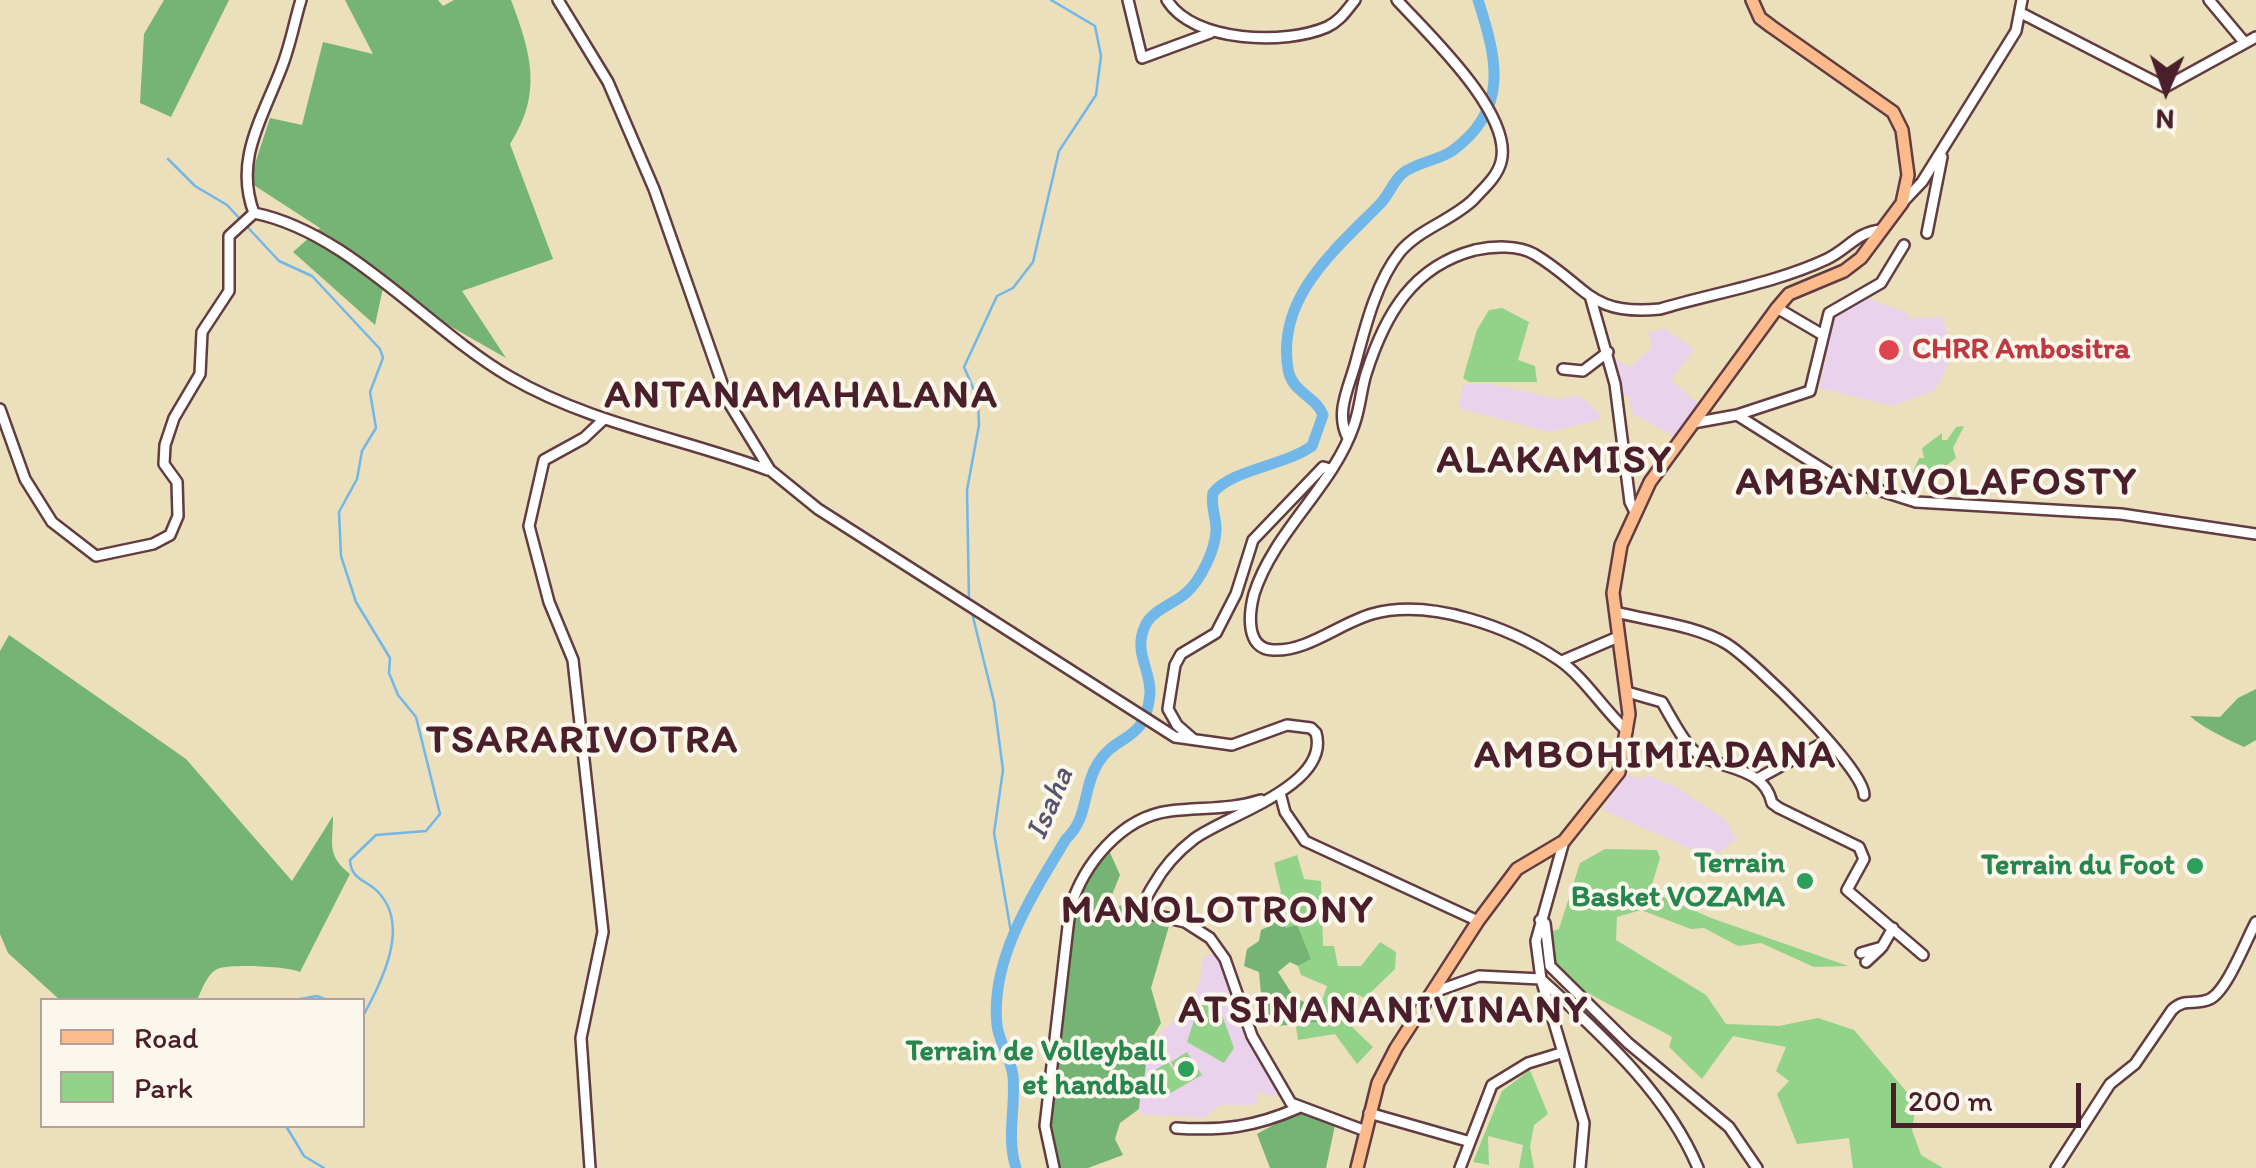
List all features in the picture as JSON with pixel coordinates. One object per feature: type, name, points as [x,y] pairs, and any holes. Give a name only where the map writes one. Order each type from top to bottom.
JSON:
[{"type":"main road","points":[[1356,1168],[1368,1113],[1396,1048],[1437,991],[1478,921],[1517,869],[1564,841],[1619,772],[1627,692],[1618,637],[1615,569],[1650,482],[1789,294],[1844,271],[1860,258],[1902,203],[1908,174],[1902,130],[1893,112],[1772,28],[1760,18],[1752,0]]},
{"type":"street","points":[[301,0],[282,67],[248,152],[244,188],[254,213],[320,237],[462,346],[512,379],[602,422],[718,451],[770,470],[818,509],[1175,737],[1232,744],[1288,725],[1311,728],[1318,740],[1318,750],[1278,795],[1195,838],[1164,868],[1146,898],[1146,906],[1150,914],[1185,922],[1210,938],[1225,959],[1252,1036],[1298,1108],[1363,1130]]},
{"type":"street","points":[[558,0],[608,82],[654,189],[729,403],[770,470]]},
{"type":"street","points":[[1128,0],[1142,58],[1212,32]]},
{"type":"street","points":[[1168,0],[1190,22],[1212,32],[1238,36],[1323,28],[1338,20],[1355,0]]},
{"type":"street","points":[[1348,438],[1341,417],[1344,402],[1364,332],[1389,269],[1402,250],[1471,202],[1494,177],[1502,160],[1496,126],[1477,92],[1397,0]]},
{"type":"street","points":[[1902,203],[1944,148],[2016,31],[2022,0]]},
{"type":"street","points":[[2209,0],[2245,43]]},
{"type":"street","points":[[2021,13],[2166,88],[2256,37]]},
{"type":"street","points":[[1927,233],[1944,148]]},
{"type":"street","points":[[0,410],[25,479],[52,522],[96,556],[153,544],[170,535],[178,516],[177,482],[164,464],[165,445],[174,418],[200,374],[202,332],[229,291],[232,272],[227,248],[234,228],[254,213]]},
{"type":"street","points":[[1626,731],[1562,662],[1510,636],[1433,611],[1395,609],[1369,615],[1303,644],[1263,648],[1253,638],[1250,619],[1257,587],[1270,558],[1348,438],[1376,350],[1413,282],[1438,262],[1484,248],[1526,250],[1608,308],[1660,308],[1806,267],[1831,258],[1864,232],[1882,230]]},
{"type":"street","points":[[1692,424],[1737,415],[1810,390],[1829,313],[1881,283],[1904,245]]},
{"type":"street","points":[[1591,299],[1608,352],[1635,512]]},
{"type":"street","points":[[1777,308],[1822,335]]},
{"type":"street","points":[[1563,369],[1584,371],[1608,352]]},
{"type":"street","points":[[1737,415],[1834,476],[1916,502],[2122,514],[2256,534]]},
{"type":"street","points":[[590,1168],[580,1038],[603,932],[599,879],[573,660],[549,602],[529,526],[544,460],[584,438],[602,422]]},
{"type":"street","points":[[1200,743],[1177,725],[1168,709],[1175,665],[1182,654],[1216,633],[1257,534],[1324,467],[1330,469]]},
{"type":"street","points":[[1616,612],[1726,644],[1793,701],[1854,770],[1864,795]]},
{"type":"street","points":[[1562,662],[1618,637]]},
{"type":"street","points":[[1627,692],[1662,702],[1692,748],[1757,779],[1769,789],[1772,804],[1859,847],[1864,859],[1846,890],[1923,956]]},
{"type":"street","points":[[1757,779],[1826,742]]},
{"type":"street","points":[[1278,795],[1306,841],[1478,921]]},
{"type":"street","points":[[1054,1168],[1046,1126],[1070,909],[1080,883],[1106,846],[1138,820],[1173,810],[1236,808],[1278,795]]},
{"type":"street","points":[[1564,841],[1536,941],[1541,979],[1584,1123],[1580,1168]]},
{"type":"street","points":[[1540,920],[1544,924],[1550,966],[1628,1042],[1729,1127],[1757,1168]]},
{"type":"street","points":[[2056,1168],[2110,1084],[2136,1064],[2178,1003],[2203,1001],[2217,993],[2256,922]]},
{"type":"street","points":[[1864,958],[1882,947],[1893,928]]},
{"type":"street","points":[[1437,991],[1479,976],[1541,979],[1614,1048],[1680,1134],[1698,1168]]},
{"type":"street","points":[[1460,1168],[1492,1085],[1528,1062],[1561,1053]]},
{"type":"street","points":[[1176,1128],[1227,1131],[1262,1124],[1298,1108]]},
{"type":"street","points":[[1368,1113],[1467,1142]]},
{"type":"shaded area","name":"CHRR Ambositra","points":[[1864,297],[1907,313],[1907,318],[1943,317],[1948,340],[1953,340],[1945,372],[1935,390],[1892,406],[1819,388],[1835,314]]},
{"type":"shaded area","points":[[1664,328],[1694,349],[1671,380],[1699,405],[1675,437],[1632,413],[1629,396],[1620,395],[1614,359],[1630,367],[1652,348],[1648,333]]},
{"type":"shaded area","points":[[1463,384],[1490,384],[1558,399],[1580,396],[1600,414],[1598,420],[1549,432],[1459,408]]},
{"type":"shaded area","points":[[1623,773],[1641,779],[1647,775],[1676,787],[1726,820],[1736,840],[1719,852],[1691,849],[1603,810]]},
{"type":"shaded area","points":[[1216,953],[1249,1037],[1280,1091],[1273,1097],[1259,1091],[1256,1105],[1220,1105],[1204,1118],[1140,1114],[1140,1075],[1152,1041],[1189,1006],[1200,982],[1203,957]]},
{"type":"green space","points":[[164,0],[229,0],[171,117],[140,103],[144,34]]},
{"type":"green space","points":[[345,0],[438,0],[443,6],[454,0],[511,0],[528,55],[530,90],[527,107],[510,144],[553,259],[462,291],[506,358],[383,288],[375,325],[293,252],[320,228],[249,182],[270,118],[302,125],[323,42],[373,54]]},
{"type":"green space","points":[[1502,308],[1529,322],[1518,360],[1535,366],[1537,382],[1469,382],[1463,378],[1477,330],[1489,310]]},
{"type":"green space","points":[[1964,426],[1953,448],[1956,458],[1924,483],[1914,470],[1919,458],[1924,458],[1922,448],[1942,433],[1942,440],[1947,440],[1956,427]]},
{"type":"green space","points":[[9,635],[186,759],[292,881],[333,816],[334,855],[350,874],[300,972],[260,966],[220,968],[209,977],[198,998],[58,998],[8,953],[0,934],[0,651]]},
{"type":"green space","points":[[2256,689],[2256,740],[2244,747],[2190,716],[2220,717],[2238,698]]},
{"type":"green space","points":[[1108,848],[1120,875],[1107,907],[1126,905],[1169,926],[1151,988],[1161,1023],[1145,1050],[1139,1109],[1120,1123],[1115,1139],[1123,1155],[1088,1168],[1056,1168],[1048,1126],[1072,910],[1082,884]]},
{"type":"green space","points":[[1605,849],[1657,850],[1660,858],[1650,891],[1711,918],[1848,966],[1814,967],[1761,943],[1738,946],[1704,928],[1691,929],[1641,910],[1617,917],[1616,940],[1706,995],[1726,1024],[1779,1026],[1818,1018],[1854,1030],[1916,1103],[1912,1130],[1921,1155],[1943,1168],[1853,1168],[1849,1138],[1797,1144],[1777,1094],[1789,1081],[1776,1071],[1786,1047],[1733,1036],[1702,1079],[1669,1047],[1672,1037],[1560,974],[1550,961],[1546,933],[1559,929],[1580,863]]},
{"type":"green space","points":[[1297,855],[1304,879],[1321,881],[1323,946],[1334,946],[1338,966],[1361,966],[1380,942],[1396,952],[1395,969],[1365,998],[1356,994],[1348,1009],[1353,1028],[1373,1047],[1357,1064],[1335,1034],[1298,1040],[1296,1027],[1319,1021],[1315,1007],[1321,1004],[1327,986],[1301,975],[1298,966],[1311,958],[1286,929],[1278,895],[1281,892],[1274,863]]},
{"type":"green space","points":[[1281,909],[1286,928],[1297,925],[1311,959],[1298,966],[1290,962],[1278,972],[1294,997],[1315,1007],[1319,1022],[1277,1026],[1262,1005],[1259,972],[1244,966],[1247,949],[1259,941],[1261,930],[1272,925],[1268,913]]},
{"type":"green space","points":[[1218,1004],[1234,1048],[1224,1063],[1187,1042],[1199,1005]]},
{"type":"green space","points":[[1187,1052],[1202,1075],[1167,1095],[1152,1072],[1168,1062],[1180,1079],[1171,1062]]},
{"type":"green space","points":[[1530,1070],[1548,1114],[1534,1125],[1530,1147],[1534,1168],[1519,1168],[1523,1145],[1488,1136],[1489,1165],[1473,1162],[1502,1091]]},
{"type":"green space","points":[[1297,1112],[1335,1125],[1326,1168],[1270,1168],[1257,1134]]},
{"type":"waterway","points":[[969,601],[967,490],[979,425],[978,399],[964,367],[997,296],[1013,288],[1033,262],[1059,151],[1096,95],[1101,56],[1095,26],[1051,0]]},
{"type":"waterway","name":"Isaha","points":[[1016,1168],[1012,1145],[1013,1076],[997,1025],[1000,976],[1016,928],[1078,822],[1098,763],[1143,721],[1150,693],[1142,635],[1148,620],[1186,593],[1206,564],[1216,531],[1213,493],[1244,473],[1312,446],[1323,415],[1294,383],[1288,369],[1287,343],[1300,297],[1313,276],[1381,203],[1400,176],[1452,151],[1483,118],[1494,82],[1490,43],[1478,0]]},
{"type":"waterway","points":[[168,159],[195,186],[227,205],[279,261],[312,276],[380,349],[383,358],[370,392],[376,428],[362,451],[357,479],[339,512],[341,556],[356,602],[390,658],[389,673],[398,695],[416,717],[440,814],[426,831],[376,835],[350,860],[357,876],[379,893],[392,923],[384,973],[365,1012]]},
{"type":"waterway","points":[[971,609],[994,702],[1003,770],[994,833],[1012,938]]},
{"type":"waterway","points":[[306,998],[322,998]]},
{"type":"waterway","points":[[287,1128],[304,1156],[324,1168]]},
{"type":"place","name":"CHRR Ambositra","points":[[1889,350]]},
{"type":"place","name":"Terrain du Foot","points":[[2195,866]]},
{"type":"place","name":"Terrain Basket VOZAMA","points":[[1805,881]]},
{"type":"place","name":"Terrain de Volleyball et handball","points":[[1186,1069]]},
{"type":"district","name":"ANTANAMAHALANA","points":[[802,397]]},
{"type":"district","name":"ALAKAMISY","points":[[1555,462]]},
{"type":"district","name":"AMBANIVOLAFOSTY","points":[[1937,484]]},
{"type":"district","name":"TSARARIVOTRA","points":[[583,742]]},
{"type":"district","name":"AMBOHIMIADANA","points":[[1656,757]]},
{"type":"district","name":"MANOLOTRONY","points":[[1218,912]]},
{"type":"district","name":"ATSINANANIVINANY","points":[[1384,1012]]}]
